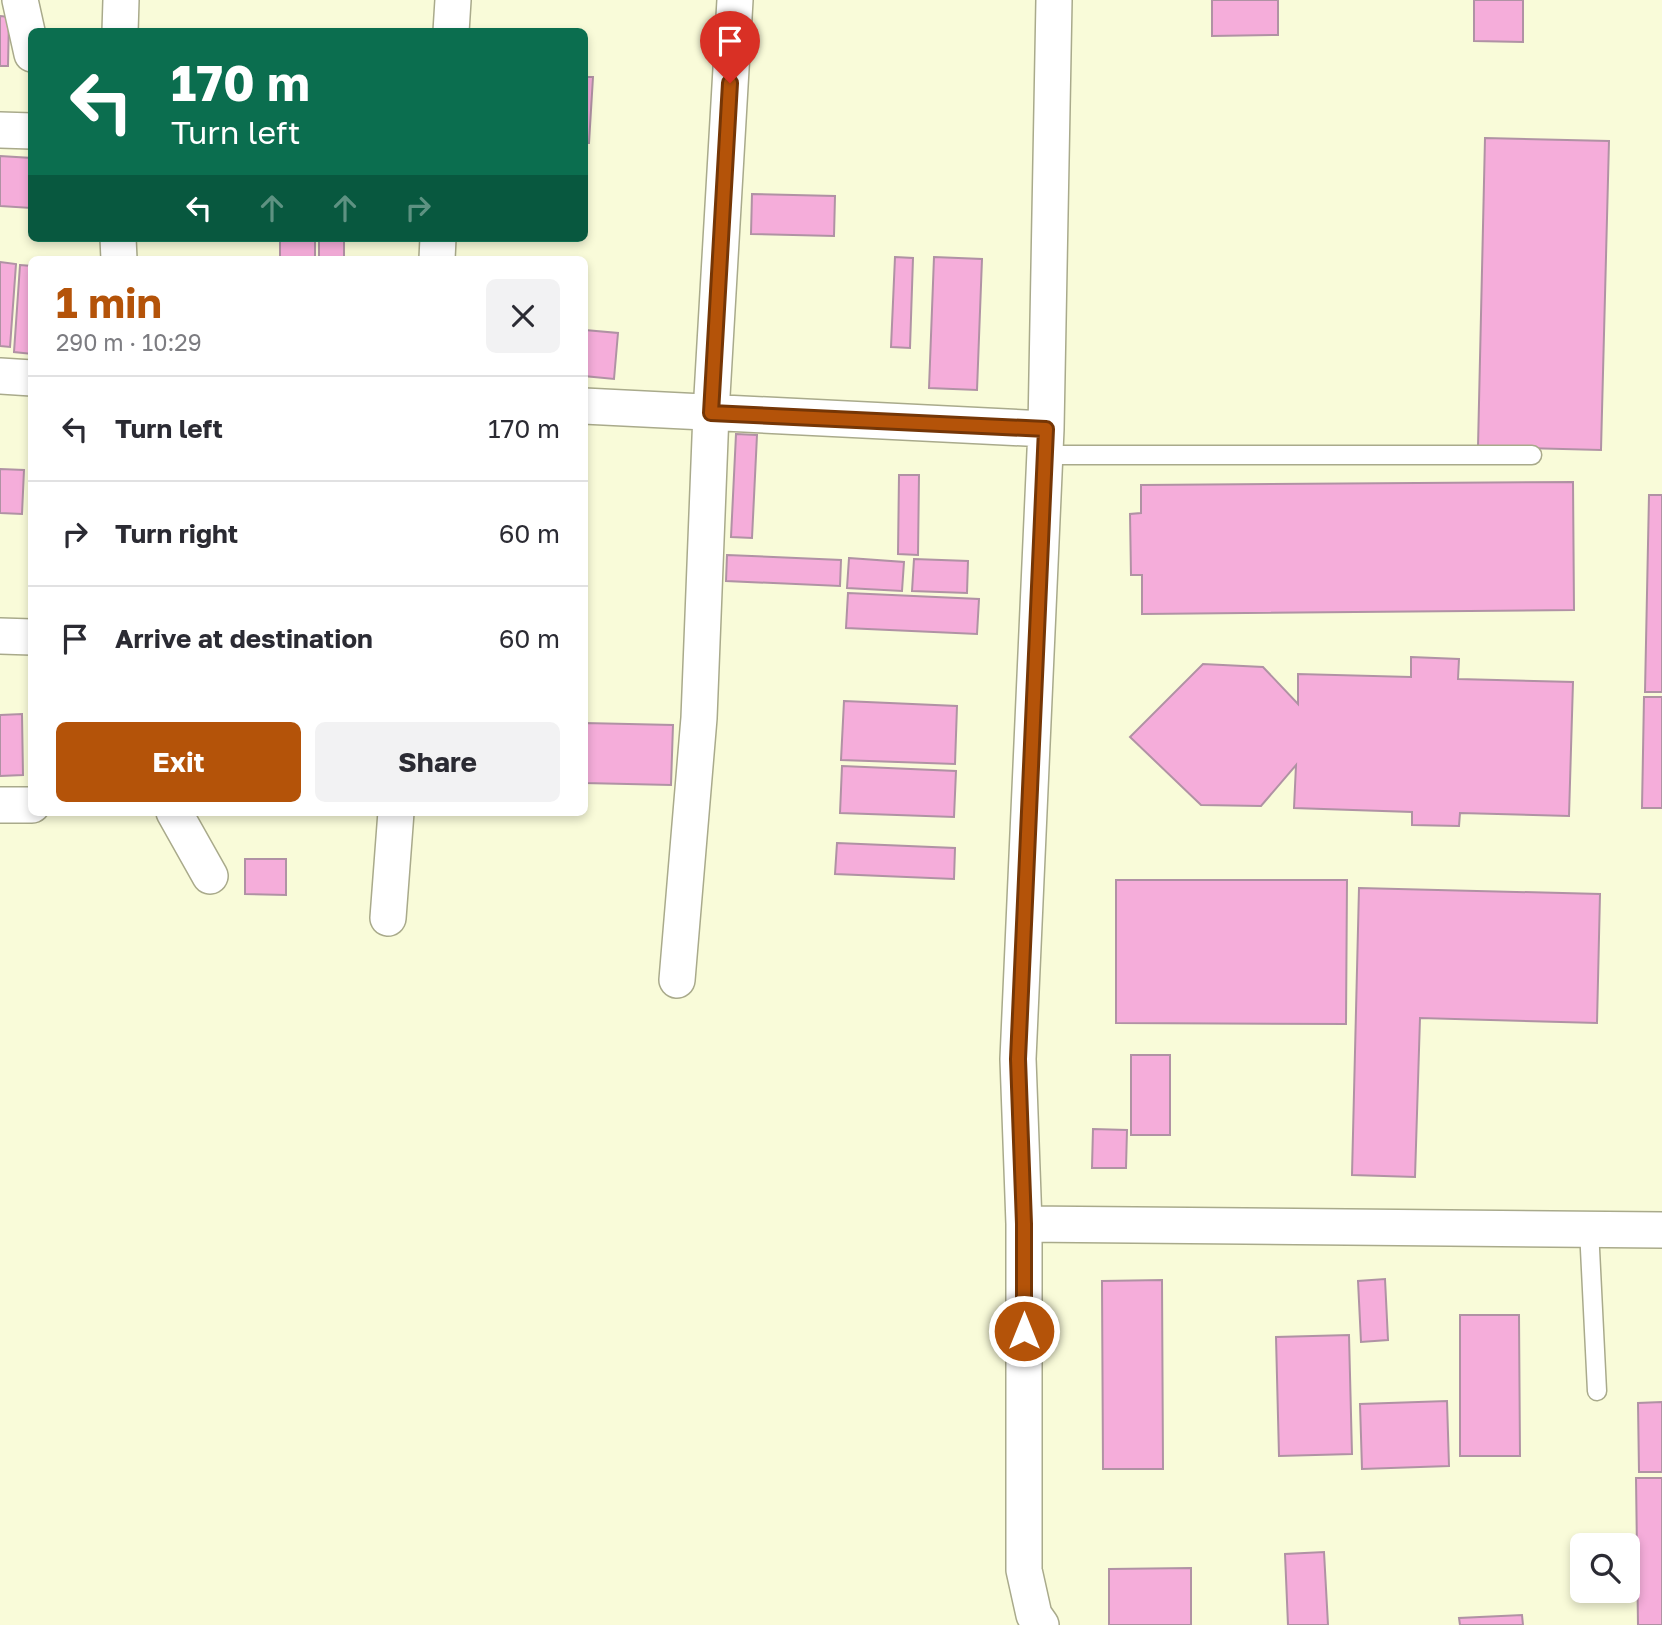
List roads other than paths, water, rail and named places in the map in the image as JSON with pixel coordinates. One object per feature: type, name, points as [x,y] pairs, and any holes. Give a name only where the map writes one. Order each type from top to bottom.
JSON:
[{"type":"street","points":[[20,0],[28,36]]},
{"type":"street","points":[[120,28],[121,0]]},
{"type":"street","points":[[451,28],[453,0]]},
{"type":"street","points":[[677,981],[699,718],[711,413],[735,0]]},
{"type":"street","points":[[1041,1625],[1034,1615],[1024,1570],[1024,1224],[1018,1059],[1045,442],[1054,0]]},
{"type":"street","points":[[0,130],[28,131]]},
{"type":"street","points":[[0,376],[28,378]]},
{"type":"street","points":[[588,406],[711,413],[1045,442]]},
{"type":"street","points":[[0,636],[28,637]]},
{"type":"street","points":[[0,805],[28,805]]},
{"type":"street","points":[[176,816],[210,876]]},
{"type":"street","points":[[388,918],[396,816]]},
{"type":"street","points":[[1024,1224],[1662,1230]]},
{"type":"lane","points":[[1045,442],[1531,455]]},
{"type":"lane","points":[[1589,1229],[1597,1391]]}]
